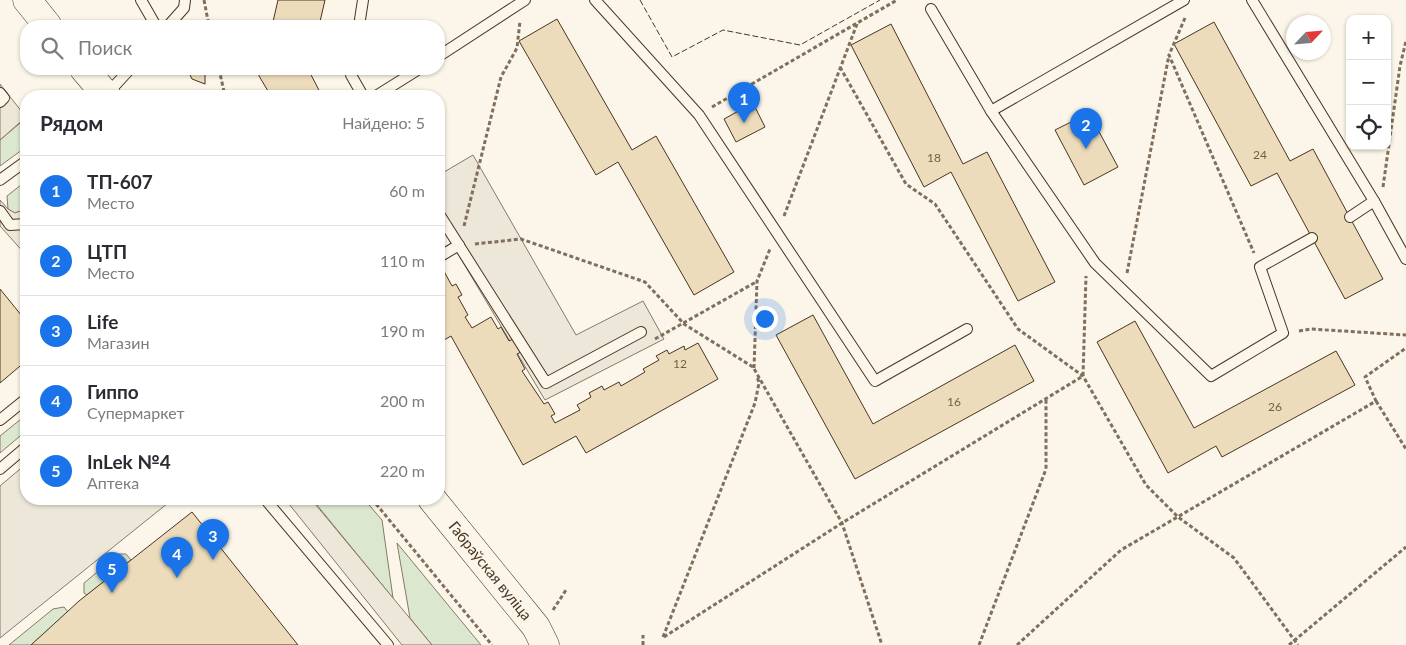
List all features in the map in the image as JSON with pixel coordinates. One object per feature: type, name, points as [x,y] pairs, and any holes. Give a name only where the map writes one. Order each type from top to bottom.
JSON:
[{"type":"main road","points":[[26,0],[43,20]]},
{"type":"main road","points":[[89,75],[101,90]]},
{"type":"main road","name":"Габраўская вуліца","points":[[437,505],[536,627],[545,645]]},
{"type":"lane","points":[[141,0],[153,20]]},
{"type":"lane","points":[[360,20],[363,0]]},
{"type":"lane","points":[[594,0],[698,115],[875,381],[967,329]]},
{"type":"lane","points":[[1252,0],[1374,200],[1406,259]]},
{"type":"lane","points":[[445,52],[524,1]]},
{"type":"lane","points":[[173,20],[186,3]]},
{"type":"lane","points":[[991,111],[1186,5]]},
{"type":"lane","points":[[931,10],[991,111],[1095,263],[1211,376],[1283,334],[1260,267],[1312,238]]},
{"type":"lane","points":[[111,90],[125,75]]},
{"type":"lane","points":[[350,75],[359,90]]},
{"type":"lane","points":[[386,90],[409,75]]},
{"type":"lane","points":[[0,92],[4,98],[0,102]]},
{"type":"lane","points":[[0,180],[20,165]]},
{"type":"lane","points":[[1350,217],[1374,200]]},
{"type":"lane","points":[[0,212],[10,225],[20,224]]},
{"type":"lane","points":[[445,223],[546,383],[641,332]]},
{"type":"lane","points":[[445,253],[459,245]]},
{"type":"lane","points":[[0,420],[20,404]]},
{"type":"lane","points":[[0,469],[20,452]]},
{"type":"lane","points":[[270,505],[388,645]]},
{"type":"path","points":[[204,0],[209,20]]},
{"type":"path","points":[[698,115],[898,0]]},
{"type":"path","points":[[524,1],[517,48],[500,77],[459,245],[521,239],[645,282],[684,324],[753,367],[842,523],[882,645]]},
{"type":"path","points":[[1123,290],[1169,55],[1186,5]]},
{"type":"path","points":[[857,24],[757,281],[753,367],[760,384],[663,637],[842,523],[1083,376]]},
{"type":"path","points":[[1380,212],[1400,66],[1406,41]]},
{"type":"path","points":[[1169,55],[1260,267]]},
{"type":"path","points":[[840,67],[906,184],[935,204],[1018,329],[1083,376],[1146,485],[1178,517],[1234,558],[1298,645]]},
{"type":"path","points":[[220,75],[224,90]]},
{"type":"path","points":[[1083,376],[1087,250]]},
{"type":"path","points":[[641,332],[651,340],[684,324],[757,281]]},
{"type":"path","points":[[1283,334],[1311,329],[1406,335]]},
{"type":"path","points":[[1406,348],[1364,377],[1376,401],[1406,449]]},
{"type":"path","points":[[979,645],[1046,468],[1046,399]]},
{"type":"path","points":[[1017,645],[1121,550],[1376,401]]},
{"type":"path","points":[[377,505],[492,645]]},
{"type":"path","points":[[1289,645],[1406,547]]},
{"type":"path","points":[[551,613],[566,590]]},
{"type":"path","points":[[643,635],[643,645]]},
{"type":"green space","points":[[20,123],[20,151],[0,166],[0,140]]},
{"type":"green space","points":[[20,186],[20,211],[15,213],[8,209],[7,196]]},
{"type":"green space","points":[[20,420],[20,436],[0,453],[0,436]]},
{"type":"green space","points":[[317,505],[369,505],[382,520],[393,598]]},
{"type":"green space","points":[[397,543],[481,645],[432,645],[410,618]]},
{"type":"green space","points":[[119,554],[126,554],[131,560],[87,595],[84,593],[84,583]]},
{"type":"green space","points":[[64,607],[68,612],[31,645],[9,645],[53,609]]},
{"type":"shaded area","points":[[0,84],[20,109],[20,122],[0,140]]},
{"type":"shaded area","points":[[473,155],[576,335],[643,301],[664,339],[545,400],[445,232],[445,171]]},
{"type":"shaded area","points":[[0,200],[8,209],[15,213],[20,211],[20,248],[0,226]]},
{"type":"shaded area","points":[[20,469],[20,505],[166,505],[0,638],[0,486]]},
{"type":"shaded area","points":[[290,505],[316,505],[432,645],[402,645]]},
{"type":"building","points":[[278,0],[325,0],[320,20],[273,20]]},
{"type":"building","points":[[557,19],[632,150],[656,136],[734,272],[694,295],[618,162],[596,175],[519,41]]},
{"type":"building","points":[[1214,22],[1290,161],[1313,149],[1383,279],[1345,299],[1277,173],[1251,186],[1174,44]]},
{"type":"building","points":[[891,24],[963,164],[987,152],[1055,282],[1018,301],[951,172],[924,187],[851,45]]},
{"type":"building","points":[[190,75],[205,75],[205,84],[192,79]]},
{"type":"building","points":[[311,75],[319,90],[267,90],[259,76]]},
{"type":"building","points":[[753,103],[765,127],[736,142],[724,119]]},
{"type":"building","points":[[1089,113],[1118,167],[1084,185],[1055,130]]},
{"type":"building","points":[[445,273],[452,286],[456,284],[462,295],[458,297],[468,315],[465,317],[472,328],[491,317],[498,329],[501,327],[509,341],[513,339],[521,352],[517,354],[525,369],[522,371],[544,404],[548,402],[555,414],[551,416],[555,423],[580,410],[577,405],[591,397],[589,393],[602,386],[604,390],[619,382],[621,386],[645,372],[643,369],[659,360],[656,356],[667,350],[669,354],[684,346],[685,350],[698,343],[718,379],[586,453],[576,436],[523,465],[451,336],[445,340]]},
{"type":"building","points":[[0,289],[20,314],[20,366],[0,383]]},
{"type":"building","points":[[813,315],[873,424],[1015,345],[1034,381],[855,479],[776,335]]},
{"type":"building","points":[[1135,321],[1194,428],[1336,351],[1355,385],[1222,457],[1216,446],[1168,473],[1097,342]]},
{"type":"building","points":[[192,512],[298,645],[31,645],[79,601]]},
{"type":"fence","points":[[640,0],[672,57],[723,30],[800,45],[880,0]]},
{"type":"place","name":"ТП-607","points":[[744,123]]},
{"type":"place","name":"ЦТП","points":[[1086,149]]},
{"type":"place","name":"Life","points":[[213,560]]},
{"type":"place","name":"Гиппо","points":[[177,578]]},
{"type":"place","name":"InLek №4","points":[[112,593]]}]
